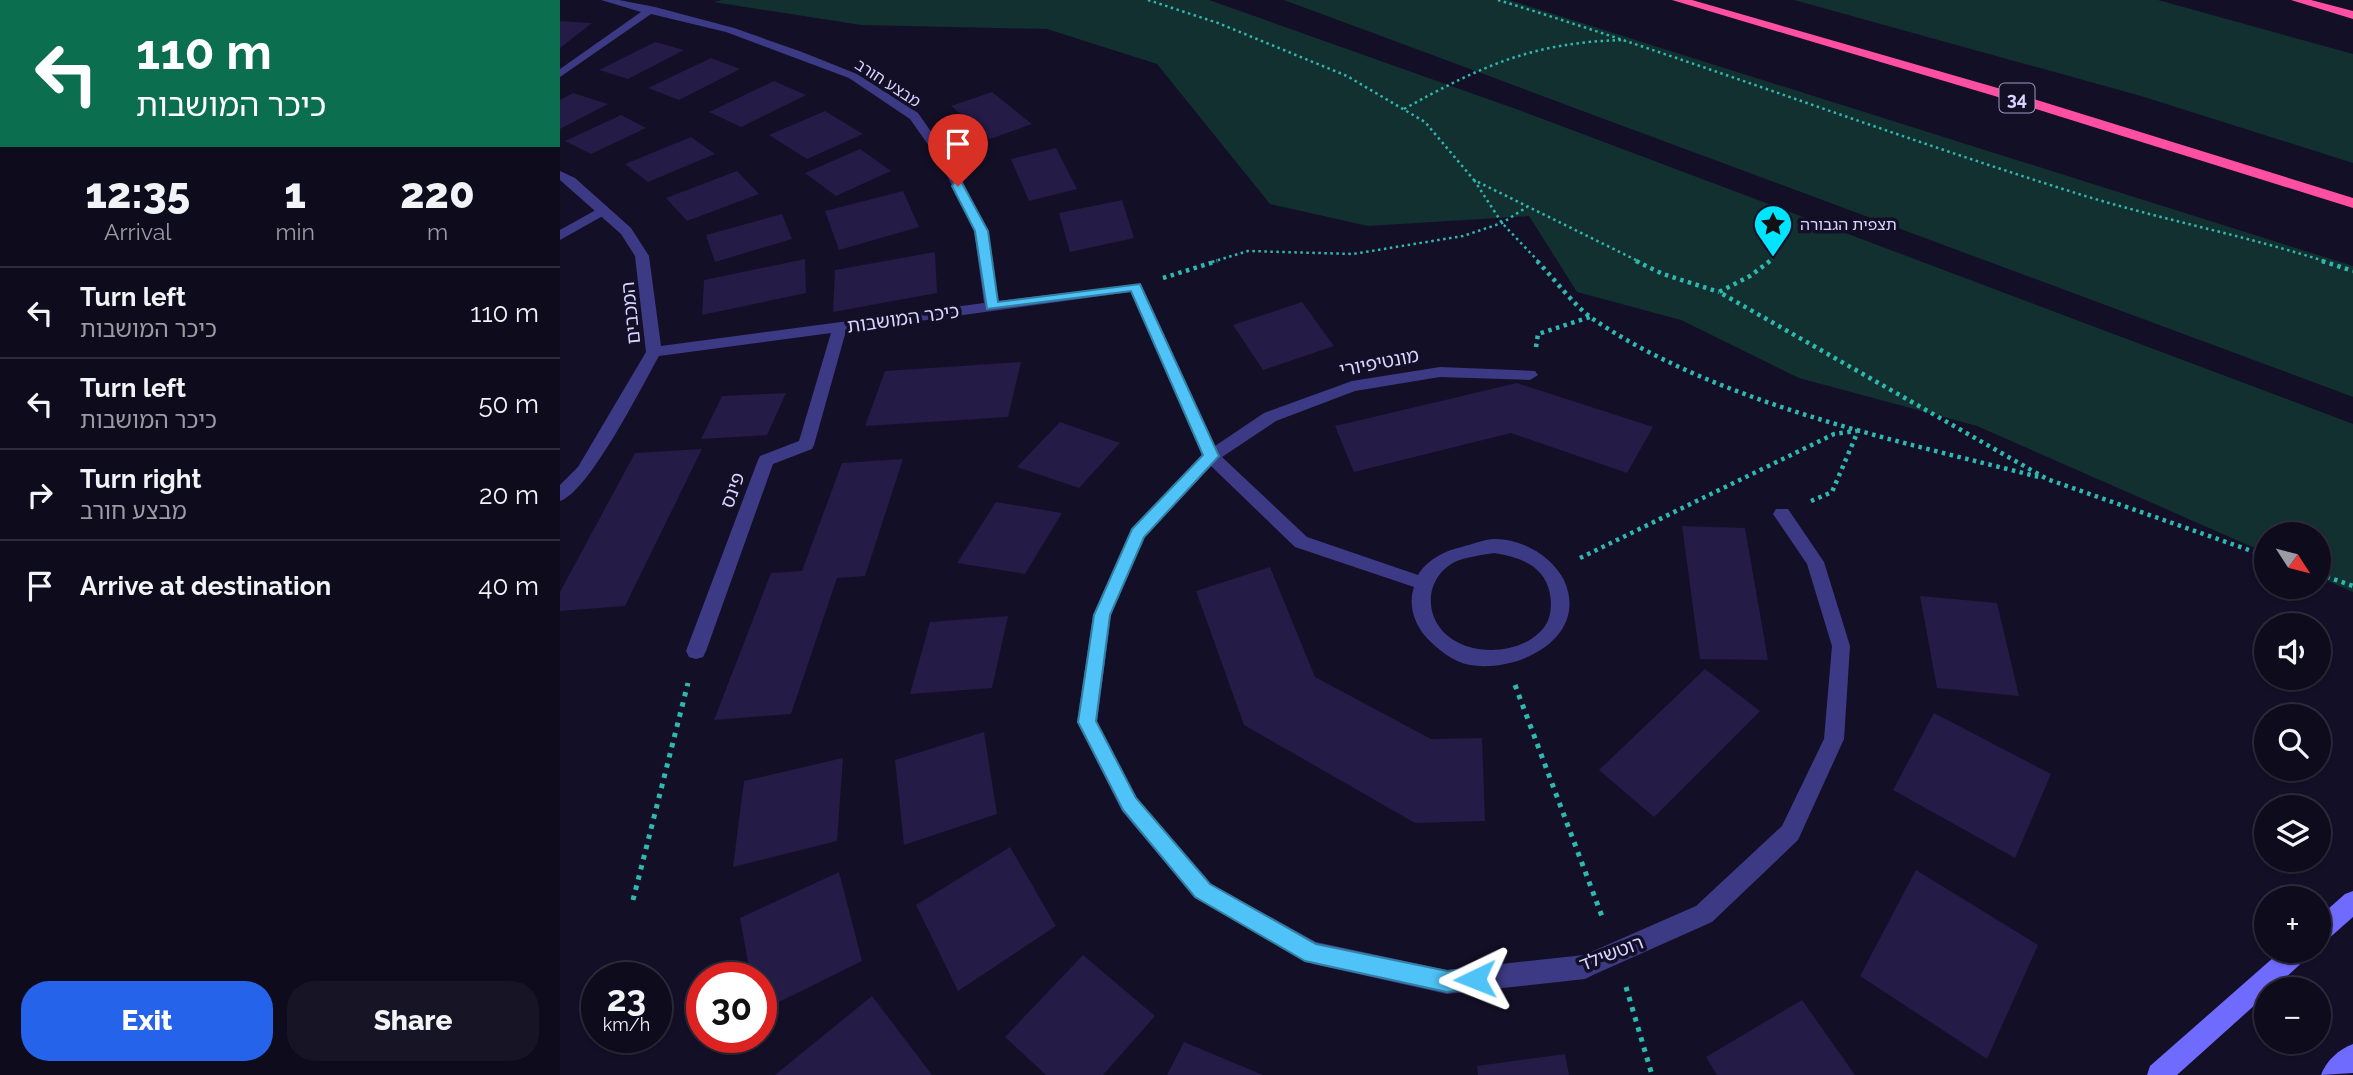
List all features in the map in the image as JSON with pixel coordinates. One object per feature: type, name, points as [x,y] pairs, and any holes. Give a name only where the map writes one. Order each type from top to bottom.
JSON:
[{"type":"highway","name":"34","points":[[1678,0],[2003,94],[2353,203]]},
{"type":"highway","points":[[2297,0],[2353,15]]},
{"type":"street","name":"מבצע חורב","points":[[606,0],[730,30],[853,76],[914,116],[947,163],[981,231],[992,306]]},
{"type":"street","points":[[560,74],[651,9]]},
{"type":"street","name":"המכבים","points":[[560,175],[626,231],[642,256],[654,352],[584,471],[560,495]]},
{"type":"street","points":[[560,236],[603,210]]},
{"type":"street","points":[[1136,287],[1211,456],[1301,542],[1422,583]]},
{"type":"street","name":"כיכר המושבות","points":[[654,352],[1136,287]]},
{"type":"street","name":"פינס","points":[[696,651],[766,460],[806,445],[840,327]]},
{"type":"street","name":"מונטיפיורי","points":[[1211,456],[1270,417],[1352,386],[1440,372],[1530,375]]},
{"type":"street","name":"רוטשילד","points":[[1211,456],[1138,533],[1102,615],[1087,722],[1129,804],[1203,891],[1313,953],[1447,982],[1585,967],[1704,914],[1790,833],[1834,739],[1841,646],[1815,562],[1782,514]]},
{"type":"street","points":[[1494,545],[1517,550],[1536,559],[1551,572],[1560,589],[1562,606],[1557,624],[1545,640],[1527,651],[1505,658],[1468,656],[1452,650],[1438,640],[1427,629],[1420,615],[1418,601],[1422,583],[1434,567],[1450,554],[1471,547],[1494,545]]},
{"type":"street","points":[[2331,921],[2353,902]]},
{"type":"street","points":[[2159,1075],[2284,963]]},
{"type":"street","points":[[2333,1075],[2353,1056]]},
{"type":"path","points":[[1148,0],[1218,23],[1347,76],[1425,122],[1474,180],[1502,223],[1590,317],[1653,355],[1734,389],[1858,431],[2047,479],[2254,552]]},
{"type":"path","points":[[1497,0],[1632,41],[1749,85],[2084,196],[2275,245],[2353,271]]},
{"type":"path","points":[[1404,110],[1473,70],[1530,49],[1585,39],[1632,41]]},
{"type":"path","points":[[1474,180],[1663,274],[1718,292],[2047,479]]},
{"type":"path","points":[[1136,287],[1248,251],[1353,254],[1463,236],[1502,223],[1527,207]]},
{"type":"path","points":[[1718,292],[1751,276],[1773,258]]},
{"type":"path","points":[[1530,375],[1538,334],[1590,317]]},
{"type":"path","points":[[1782,514],[1832,492],[1858,431]]},
{"type":"path","points":[[1551,572],[1834,434],[1858,431]]},
{"type":"path","points":[[2331,578],[2353,586]]},
{"type":"path","points":[[633,901],[696,651]]},
{"type":"path","points":[[1505,658],[1615,953],[1652,1075]]},
{"type":"green space","points":[[1209,0],[1516,109],[2353,424],[2353,592],[2331,582],[2331,522],[2254,522],[2254,548],[1977,426],[1799,378],[1681,320],[1577,292],[1529,216],[1368,226],[1270,204],[1157,64],[1047,29],[861,25],[713,2]]},
{"type":"green space","points":[[1284,0],[1509,0],[2353,266],[2353,397]]},
{"type":"green space","points":[[1794,0],[2158,0],[2353,54],[2353,163],[2141,96]]},
{"type":"building","points":[[560,21],[592,23],[560,48]]},
{"type":"building","points":[[655,42],[684,50],[628,79],[599,70]]},
{"type":"building","points":[[711,58],[740,69],[679,100],[648,88]]},
{"type":"building","points":[[774,81],[806,95],[741,127],[709,112]]},
{"type":"building","points":[[992,92],[1032,124],[990,139],[951,106]]},
{"type":"building","points":[[573,93],[608,104],[560,129],[560,100]]},
{"type":"building","points":[[825,111],[863,134],[807,159],[769,135]]},
{"type":"building","points":[[621,115],[646,128],[591,154],[565,141]]},
{"type":"building","points":[[691,137],[715,154],[648,182],[625,164]]},
{"type":"building","points":[[1056,148],[1077,189],[1029,201],[1011,159]]},
{"type":"building","points":[[860,149],[891,171],[836,196],[805,173]]},
{"type":"building","points":[[737,171],[759,194],[687,221],[666,198]]},
{"type":"building","points":[[903,191],[919,227],[839,250],[825,211]]},
{"type":"building","points":[[1122,200],[1134,238],[1070,252],[1059,213]]},
{"type":"building","points":[[782,214],[792,239],[715,262],[706,235]]},
{"type":"building","points":[[935,252],[937,293],[833,312],[835,270]]},
{"type":"building","points":[[805,259],[806,293],[702,315],[704,280]]},
{"type":"building","points":[[1302,302],[1334,346],[1263,370],[1233,325]]},
{"type":"building","points":[[1021,362],[1008,417],[865,426],[885,371]]},
{"type":"building","points":[[1517,383],[1653,427],[1627,473],[1511,433],[1354,472],[1335,426]]},
{"type":"building","points":[[786,393],[767,435],[701,439],[722,396]]},
{"type":"building","points":[[1060,422],[1120,443],[1079,488],[1017,467]]},
{"type":"building","points":[[702,449],[625,606],[560,611],[560,592],[635,453]]},
{"type":"building","points":[[903,459],[865,576],[837,578],[791,714],[714,720],[771,573],[802,571],[842,463]]},
{"type":"building","points":[[996,502],[1062,513],[1025,574],[957,563]]},
{"type":"building","points":[[1682,526],[1745,528],[1768,660],[1700,659]]},
{"type":"building","points":[[1270,567],[1315,677],[1431,739],[1482,738],[1485,821],[1415,823],[1244,725],[1196,591]]},
{"type":"building","points":[[1920,596],[1997,603],[2019,696],[1937,688]]},
{"type":"building","points":[[1008,616],[992,688],[910,694],[930,622]]},
{"type":"building","points":[[1705,669],[1760,711],[1654,817],[1599,770]]},
{"type":"building","points":[[1934,713],[2051,774],[2015,858],[1893,790]]},
{"type":"building","points":[[984,732],[997,814],[904,845],[895,760]]},
{"type":"building","points":[[843,758],[837,841],[733,867],[744,781]]},
{"type":"building","points":[[1010,847],[1056,926],[958,991],[916,905]]},
{"type":"building","points":[[1916,870],[2038,945],[1987,1059],[1860,976]]},
{"type":"building","points":[[839,872],[862,961],[777,1003],[777,962],[748,962],[740,918]]},
{"type":"building","points":[[1083,955],[1155,1016],[1103,1075],[1046,1075],[1005,1037]]},
{"type":"building","points":[[872,996],[932,1075],[775,1075]]},
{"type":"building","points":[[1802,1000],[1855,1075],[1717,1075],[1706,1057]]},
{"type":"building","points":[[1184,1042],[1263,1075],[1167,1075]]},
{"type":"building","points":[[1565,1054],[1569,1075],[1478,1075],[1477,1066]]},
{"type":"place","name":"תצפית הגבורה","points":[[1773,258]]},
{"type":"route","points":[[958,186],[981,231],[992,306],[1136,287],[1211,456],[1138,533],[1102,615],[1087,722],[1129,804],[1203,891],[1313,953],[1447,982],[1475,979]]}]
